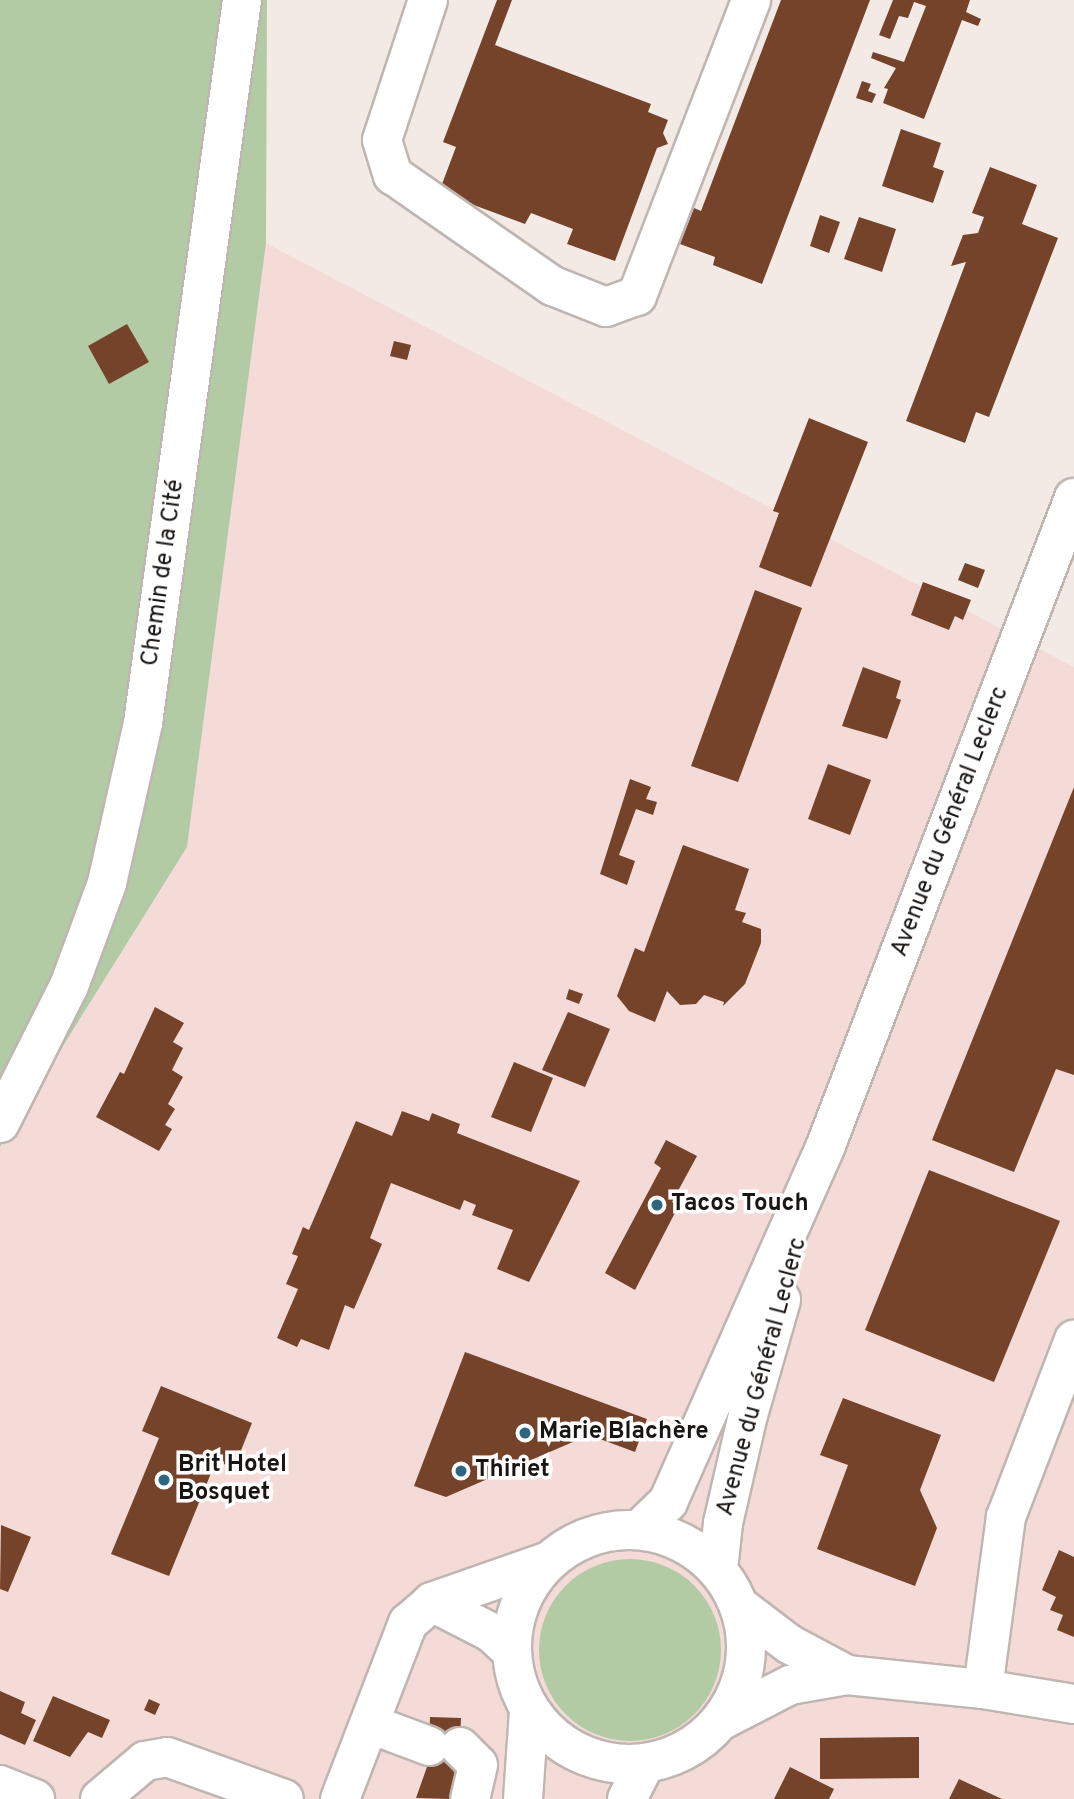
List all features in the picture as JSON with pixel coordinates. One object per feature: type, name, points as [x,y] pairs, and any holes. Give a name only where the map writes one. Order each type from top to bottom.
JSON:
[{"type":"street","name":"Chemin de la Cité","points":[[0,1123],[69,986],[103,895],[140,735],[242,0]]},
{"type":"street","points":[[428,0],[382,141],[393,175],[553,286],[606,307],[636,296],[751,0]]},
{"type":"street","name":"Avenue du Général Leclerc","points":[[640,1529],[668,1502],[827,1145],[1074,498]]},
{"type":"street","name":"Avenue du Général Leclerc","points":[[718,1570],[723,1523],[748,1415],[827,1145]]},
{"type":"street","points":[[983,1689],[1006,1517],[1074,1340]]},
{"type":"street","points":[[340,1799],[408,1623],[432,1602],[546,1562],[569,1545],[600,1534],[640,1529],[694,1548],[718,1570],[739,1606],[789,1644],[847,1675]]},
{"type":"street","points":[[546,1562],[520,1603],[511,1651],[521,1694],[529,1710],[559,1742],[586,1757],[618,1765],[645,1764],[678,1754],[720,1721],[790,1685],[847,1675],[983,1689],[1074,1704]]},
{"type":"street","points":[[432,1602],[492,1633],[511,1651]]},
{"type":"street","points":[[720,1721],[737,1694],[746,1661],[739,1606]]},
{"type":"street","points":[[523,1799],[529,1710]]},
{"type":"street","points":[[370,1724],[444,1746],[478,1765],[470,1799]]},
{"type":"street","points":[[105,1797],[145,1761],[167,1757],[284,1799]]},
{"type":"street","points":[[627,1799],[645,1764]]},
{"type":"street","points":[[0,1785],[35,1799]]},
{"type":"shaded area","points":[[266,243],[1074,667],[1074,1799],[0,1799],[0,1147],[187,847]]},
{"type":"green space","points":[[0,0],[267,0],[266,243],[187,847],[0,1147]]},
{"type":"green space","points":[[630,1559],[665,1566],[681,1574],[694,1586],[706,1599],[714,1615],[721,1650],[714,1685],[706,1701],[694,1714],[681,1726],[665,1734],[630,1741],[595,1734],[579,1726],[566,1714],[554,1701],[546,1685],[539,1650],[546,1615],[554,1599],[566,1586],[579,1574],[595,1566]]},
{"type":"building","points":[[497,0],[512,0],[495,45],[651,104],[648,112],[668,120],[663,133],[668,144],[657,148],[615,261],[567,244],[573,229],[531,213],[525,224],[439,192],[456,147],[443,142]]},
{"type":"building","points":[[781,0],[870,0],[762,284],[713,265],[715,257],[680,244],[694,208],[701,211]]},
{"type":"building","points":[[893,0],[970,0],[966,12],[981,19],[978,26],[962,20],[924,119],[883,103],[888,89],[884,88],[896,68],[871,58],[873,52],[904,62],[926,6],[914,2],[908,18],[899,16],[890,39],[879,35]]},
{"type":"building","points":[[862,81],[871,84],[868,91],[876,94],[872,103],[856,98]]},
{"type":"building","points":[[901,129],[941,143],[933,167],[944,171],[933,203],[882,186]]},
{"type":"building","points":[[990,167],[1037,185],[1022,224],[1058,238],[989,417],[976,412],[965,443],[906,421],[966,262],[951,266],[963,235],[978,233],[984,217],[972,213]]},
{"type":"building","points":[[820,215],[840,222],[829,253],[810,246]]},
{"type":"building","points":[[859,217],[896,229],[882,272],[844,259]]},
{"type":"building","points":[[127,324],[149,362],[109,384],[88,346]]},
{"type":"building","points":[[394,341],[411,345],[407,360],[390,356]]},
{"type":"building","points":[[809,418],[868,442],[811,587],[759,567],[779,513],[773,511]]},
{"type":"building","points":[[965,563],[985,570],[978,588],[958,580]]},
{"type":"building","points":[[923,582],[971,600],[963,620],[955,616],[949,630],[911,615]]},
{"type":"building","points":[[755,590],[802,608],[738,782],[691,766]]},
{"type":"building","points":[[863,667],[901,681],[896,698],[901,700],[887,739],[842,726]]},
{"type":"building","points":[[828,764],[871,780],[850,835],[808,819]]},
{"type":"building","points":[[630,779],[651,787],[646,799],[657,802],[653,815],[636,809],[619,855],[635,861],[627,885],[600,874]]},
{"type":"building","points":[[1074,787],[1074,1075],[1056,1069],[1014,1172],[932,1140]]},
{"type":"building","points":[[683,845],[749,869],[735,910],[746,913],[742,922],[761,929],[761,943],[745,984],[723,1006],[724,1002],[704,995],[696,1004],[680,1005],[667,991],[655,1022],[629,1011],[617,996],[635,948],[644,952]]},
{"type":"building","points":[[569,989],[583,994],[579,1004],[566,999]]},
{"type":"building","points":[[155,1007],[184,1023],[173,1042],[183,1048],[172,1070],[183,1077],[168,1104],[175,1109],[165,1125],[172,1129],[159,1151],[96,1117],[120,1072],[124,1074]]},
{"type":"building","points":[[568,1012],[610,1029],[585,1087],[542,1070]]},
{"type":"building","points":[[514,1062],[553,1078],[531,1132],[491,1117]]},
{"type":"building","points":[[402,1111],[429,1121],[432,1113],[460,1124],[457,1133],[580,1181],[529,1282],[497,1269],[513,1230],[472,1215],[476,1205],[464,1200],[460,1210],[391,1183],[370,1238],[382,1244],[354,1309],[345,1305],[329,1350],[301,1339],[297,1347],[277,1338],[298,1289],[286,1284],[298,1256],[292,1254],[303,1227],[309,1230],[356,1121],[392,1136]]},
{"type":"building","points":[[666,1140],[697,1156],[672,1202],[679,1205],[635,1290],[605,1273],[661,1168],[654,1163]]},
{"type":"building","points":[[929,1170],[1060,1221],[994,1382],[865,1330]]},
{"type":"building","points":[[465,1352],[647,1419],[635,1452],[589,1435],[446,1497],[414,1486]]},
{"type":"building","points":[[161,1386],[252,1423],[234,1468],[216,1461],[169,1576],[111,1554],[159,1438],[142,1431]]},
{"type":"building","points":[[843,1398],[941,1435],[920,1490],[937,1528],[915,1586],[817,1549],[848,1465],[820,1455]]},
{"type":"building","points":[[1,1525],[31,1537],[8,1592],[0,1589]]},
{"type":"building","points":[[1059,1550],[1074,1557],[1074,1637],[1057,1630],[1063,1615],[1050,1610],[1056,1597],[1042,1590]]},
{"type":"building","points":[[0,1691],[25,1702],[21,1713],[36,1720],[25,1745],[0,1734]]},
{"type":"building","points":[[53,1696],[110,1720],[102,1738],[88,1732],[70,1757],[33,1741]]},
{"type":"building","points":[[149,1699],[160,1704],[155,1715],[144,1710]]},
{"type":"building","points":[[430,1717],[461,1718],[459,1769],[449,1799],[416,1798],[428,1764]]},
{"type":"building","points":[[919,1737],[919,1778],[820,1779],[820,1738]]},
{"type":"building","points":[[790,1767],[834,1789],[829,1799],[774,1799]]},
{"type":"building","points":[[959,1779],[1002,1799],[949,1799]]},
{"type":"place","name":"Tacos Touch","points":[[657,1205]]},
{"type":"place","name":"Marie Blachère","points":[[525,1433]]},
{"type":"place","name":"Thiriet","points":[[461,1471]]},
{"type":"place","name":"Brit Hotel Bosquet","points":[[164,1480]]}]
